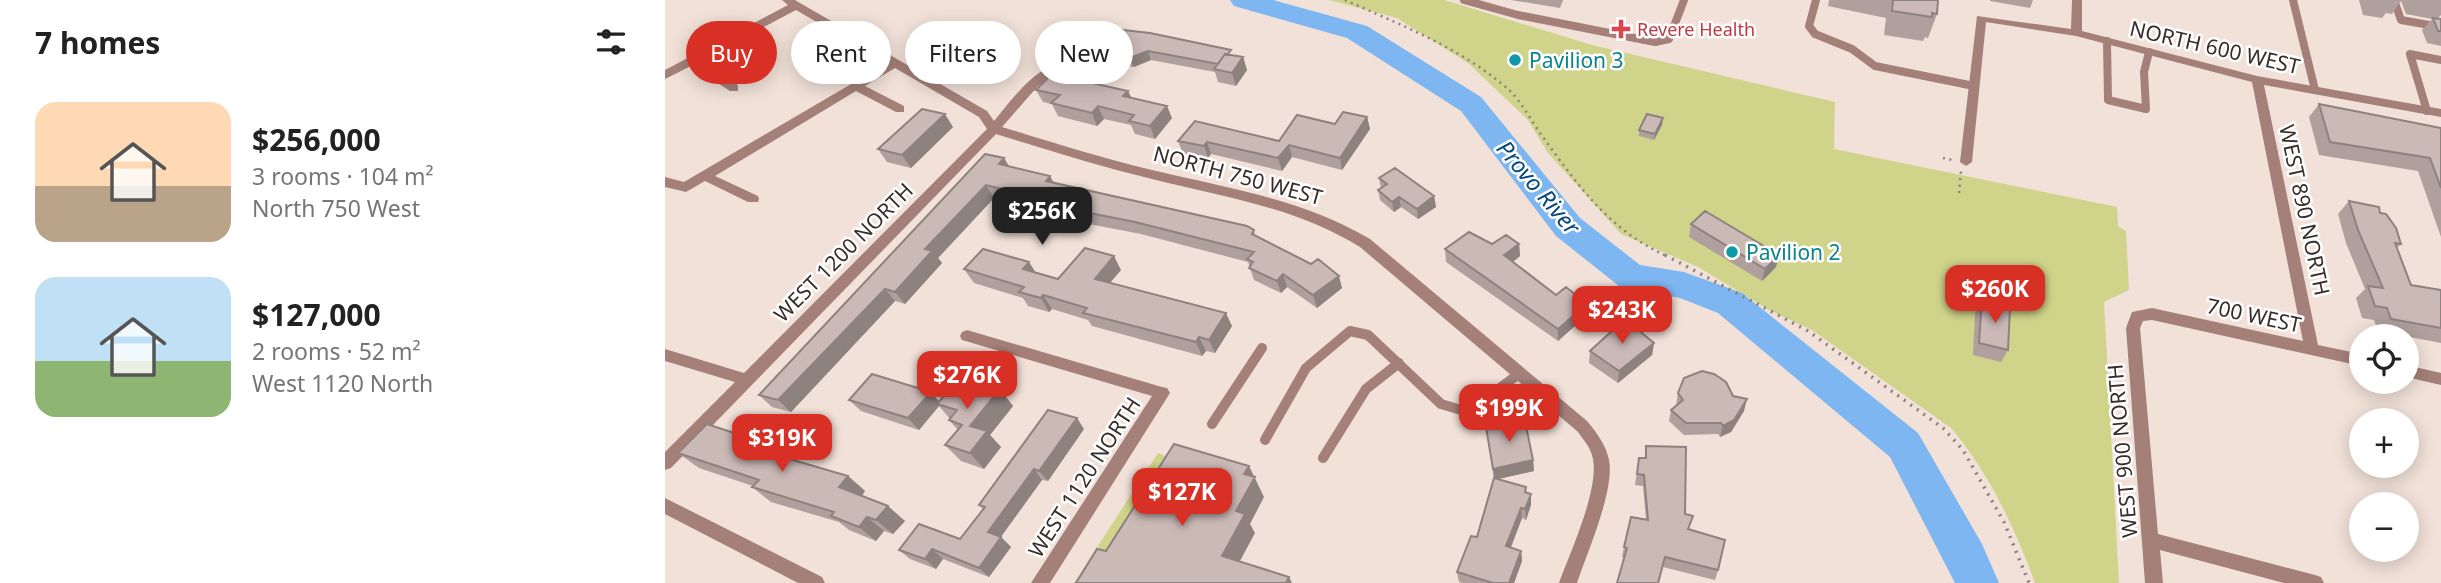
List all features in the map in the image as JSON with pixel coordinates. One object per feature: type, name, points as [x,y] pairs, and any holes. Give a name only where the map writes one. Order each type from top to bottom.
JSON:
[{"type":"street","points":[[2076,33],[2077,0]]},
{"type":"street","points":[[759,21],[792,2],[983,114],[994,129]]},
{"type":"street","name":"NORTH 600 WEST","points":[[1974,86],[1981,18],[2076,33],[2256,80],[2441,113]]},
{"type":"street","points":[[665,182],[687,187],[895,63]]},
{"type":"street","points":[[665,75],[686,64]]},
{"type":"street","name":"WEST 890 NORTH","points":[[2256,80],[2312,349]]},
{"type":"street","name":"WEST 1200 NORTH","points":[[665,463],[994,129],[1035,82]]},
{"type":"street","points":[[728,84],[734,88]]},
{"type":"street","points":[[856,86],[900,109]]},
{"type":"street","points":[[1966,162],[1974,86]]},
{"type":"street","name":"NORTH 750 WEST","points":[[994,129],[1119,166],[1297,209],[1338,224],[1366,243],[1582,426],[1600,452],[1602,475],[1568,583]]},
{"type":"street","points":[[705,176],[753,198]]},
{"type":"street","name":"700 WEST","points":[[2137,316],[2152,314],[2349,357]]},
{"type":"street","name":"WEST 900 NORTH","points":[[2137,316],[2133,328],[2154,583]]},
{"type":"street","name":"WEST 1120 NORTH","points":[[967,336],[1162,393],[1040,583]]},
{"type":"street","points":[[665,355],[747,380]]},
{"type":"street","points":[[2419,374],[2441,379]]},
{"type":"street","points":[[665,506],[816,583]]},
{"type":"street","points":[[2151,540],[2315,583]]},
{"type":"lane","points":[[1464,0],[1518,15],[1655,42],[1669,40],[1684,0]]},
{"type":"lane","points":[[1816,0],[1809,26],[1815,34],[1852,49],[1875,66],[1974,86]]},
{"type":"lane","points":[[2293,0],[2315,90]]},
{"type":"lane","points":[[2394,0],[2401,20],[2441,27]]},
{"type":"lane","points":[[2107,41],[2108,100],[2146,108],[2144,72],[2150,52]]},
{"type":"lane","points":[[2427,111],[2410,54],[2441,60]]},
{"type":"lane","points":[[1265,440],[1306,368],[1350,331],[1368,335],[1441,404],[1468,412],[1520,373]]},
{"type":"lane","points":[[1212,424],[1262,348]]},
{"type":"lane","points":[[1322,458],[1366,389],[1399,363]]},
{"type":"path","points":[[1345,0],[1412,30],[1467,60],[1510,91],[1587,198],[1630,234],[1653,250],[1696,269],[1758,306],[1808,331],[1943,428],[1963,450],[2004,522],[2029,583]]},
{"type":"path","points":[[1959,193],[1961,174]]},
{"type":"green space","points":[[1329,0],[1444,0],[1592,45],[1835,102],[1834,149],[2117,207],[2118,226],[2126,231],[2129,290],[2104,302],[2119,583],[2035,583],[2000,502],[1977,463],[1951,428],[1812,330],[1771,311],[1698,267],[1621,234],[1548,153],[1528,120],[1468,63],[1397,18]]},
{"type":"green space","points":[[1158,453],[1186,465],[1103,583],[1074,583]]},
{"type":"building","points":[[1893,0],[1938,0],[1937,14],[1932,13],[1932,17],[1892,11]]},
{"type":"building","points":[[2433,18],[2441,19],[2441,31],[2438,31]]},
{"type":"building","points":[[1133,31],[1231,50],[1218,64],[1148,51],[1133,57]]},
{"type":"building","points":[[1225,54],[1243,57],[1232,73],[1214,69]]},
{"type":"building","points":[[1042,84],[1097,84],[1128,91],[1123,96],[1167,106],[1150,126],[1129,121],[1134,115],[1098,106],[1092,113],[1051,103],[1060,95],[1036,90]]},
{"type":"building","points":[[2319,104],[2441,128],[2441,188],[2430,158],[2330,142]]},
{"type":"building","points":[[922,109],[945,114],[902,155],[878,149]]},
{"type":"building","points":[[1343,112],[1367,117],[1340,158],[1289,145],[1278,158],[1207,142],[1204,146],[1178,141],[1195,121],[1279,141],[1297,115],[1335,124]]},
{"type":"building","points":[[1647,114],[1663,118],[1655,134],[1639,130]]},
{"type":"building","points":[[985,154],[1004,158],[999,164],[1050,176],[1046,181],[1247,226],[1254,230],[1252,234],[1311,264],[1318,259],[1339,276],[1313,295],[1283,274],[1277,281],[1249,268],[1253,262],[1247,259],[1254,252],[1135,222],[1039,203],[1043,199],[986,185],[925,249],[932,251],[895,292],[885,289],[778,400],[759,395]]},
{"type":"building","points":[[1395,168],[1434,196],[1417,209],[1399,197],[1392,202],[1378,190],[1387,184],[1379,178]]},
{"type":"building","points":[[2349,201],[2379,207],[2380,213],[2386,214],[2396,228],[2401,244],[2395,243],[2411,285],[2441,290],[2441,328],[2391,319],[2387,308],[2375,306],[2368,286],[2383,288],[2358,230]]},
{"type":"building","points":[[1705,211],[1779,255],[1765,269],[1691,224]]},
{"type":"building","points":[[1469,232],[1492,244],[1506,235],[1519,244],[1504,255],[1556,295],[1566,287],[1587,304],[1558,329],[1445,249]]},
{"type":"building","points":[[1085,248],[1114,256],[1095,279],[1226,313],[1209,340],[1199,337],[1196,342],[1083,313],[1087,308],[1043,295],[1041,298],[1019,292],[1024,287],[964,269],[983,249],[1029,262],[1023,269],[1058,279]]},
{"type":"building","points":[[1982,300],[2010,307],[2008,350],[1979,343]]},
{"type":"building","points":[[1625,319],[1654,343],[1619,371],[1590,351]]},
{"type":"building","points":[[1702,371],[1714,374],[1726,382],[1733,396],[1747,399],[1734,420],[1723,426],[1721,423],[1686,423],[1671,410],[1683,400],[1678,393],[1684,378]]},
{"type":"building","points":[[872,374],[931,392],[908,418],[849,400]]},
{"type":"building","points":[[960,377],[1000,389],[970,426],[987,431],[970,453],[945,445],[962,425],[949,420],[957,410],[937,404]]},
{"type":"building","points":[[1048,410],[1077,418],[1039,471],[1034,469],[988,532],[1001,537],[979,568],[932,549],[925,559],[899,550],[919,524],[960,539],[985,507],[979,505]]},
{"type":"building","points":[[1525,421],[1533,460],[1493,469],[1486,427]]},
{"type":"building","points":[[707,424],[776,447],[769,453],[848,476],[839,487],[888,506],[876,520],[867,517],[859,527],[831,516],[834,512],[752,487],[759,480],[678,453]]},
{"type":"building","points":[[1174,444],[1249,466],[1244,474],[1255,477],[1236,511],[1245,514],[1222,556],[1289,577],[1286,583],[1076,583],[1097,549],[1106,551]]},
{"type":"building","points":[[1646,446],[1686,447],[1685,514],[1693,516],[1688,529],[1725,540],[1718,570],[1665,557],[1658,583],[1617,583],[1627,548],[1624,547],[1631,517],[1648,520],[1644,475],[1637,474],[1639,458],[1646,458]]},
{"type":"building","points":[[1494,478],[1526,487],[1525,492],[1531,494],[1525,509],[1521,508],[1506,546],[1521,551],[1509,583],[1493,583],[1457,572],[1471,536],[1477,537]]},
{"type":"waterway","name":"Provo River","points":[[1243,0],[1357,32],[1471,104],[1568,227],[1631,277],[1684,285],[1730,303],[1904,445],[1967,558],[1977,583]]},
{"type":"place","name":"Revere Health","points":[[1621,29]]},
{"type":"place","name":"Pavilion 3","points":[[1515,60]]},
{"type":"place","name":"Pavilion 2","points":[[1732,252]]}]
